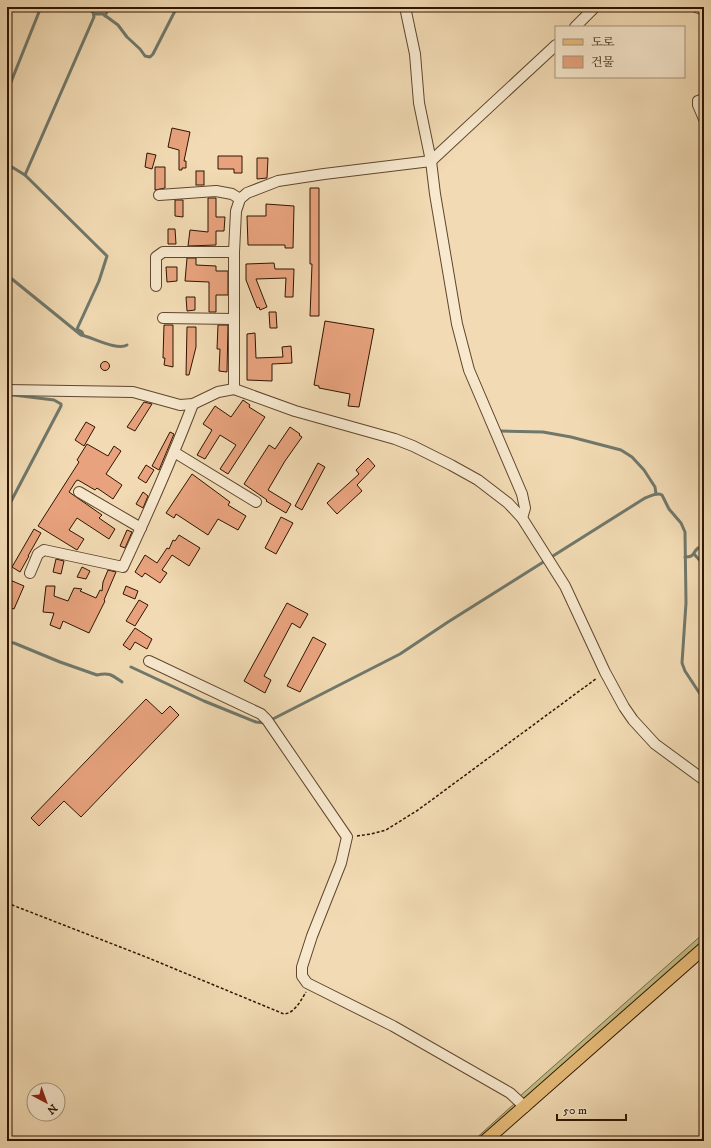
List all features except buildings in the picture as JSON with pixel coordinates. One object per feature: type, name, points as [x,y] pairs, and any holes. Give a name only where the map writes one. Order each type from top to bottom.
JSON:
[{"type":"main road","points":[[485,1141],[704,948]]},
{"type":"street","points":[[405,7],[414,54],[419,104],[431,162],[456,324],[472,377],[522,494],[525,508],[522,518]]},
{"type":"street","points":[[576,26],[595,7]]},
{"type":"street","points":[[696,7],[704,10]]},
{"type":"street","points":[[234,389],[234,252],[236,211],[240,199],[247,193],[278,181],[324,174],[431,162],[555,46]]},
{"type":"street","points":[[704,99],[698,102],[698,105],[704,119]]},
{"type":"street","points":[[159,195],[216,191],[232,194],[240,199]]},
{"type":"street","points":[[156,286],[156,256],[163,252],[234,252]]},
{"type":"street","points":[[163,318],[234,319]]},
{"type":"street","points":[[7,390],[133,392],[180,405],[193,404],[218,392],[234,389],[295,411],[395,439],[413,446],[478,480],[508,503],[522,518],[549,559],[565,586],[605,672],[624,708],[644,734],[662,750],[704,780]]},
{"type":"street","points":[[30,573],[38,554],[44,550],[123,567],[174,452],[193,404]]},
{"type":"street","points":[[174,452],[256,502]]},
{"type":"street","points":[[79,492],[141,528]]},
{"type":"street","points":[[149,661],[261,714],[269,722],[347,837],[341,864],[312,936],[302,966],[302,976],[310,985],[393,1026],[510,1094],[524,1107]]},
{"type":"path","points":[[347,837],[371,834],[386,830],[418,810],[605,672]]},
{"type":"path","points":[[7,903],[146,957],[284,1014],[287,1014],[298,1005],[310,985]]},
{"type":"shaded area","points":[[704,933],[704,940],[524,1100],[520,1096]]},
{"type":"shaded area","points":[[514,1104],[516,1107],[478,1141],[473,1141]]},
{"type":"waterway","points":[[7,92],[41,7]]},
{"type":"waterway","points":[[25,175],[94,17],[93,12],[84,7]]},
{"type":"waterway","points":[[105,16],[109,7]]},
{"type":"waterway","points":[[94,14],[103,14],[118,25],[145,56],[150,57],[153,54],[177,7]]},
{"type":"waterway","points":[[7,164],[25,175],[107,256],[99,281],[77,329],[82,332],[83,335]]},
{"type":"waterway","points":[[7,275],[81,335],[111,345],[127,345]]},
{"type":"waterway","points":[[7,509],[61,406],[61,404],[54,400],[13,395]]},
{"type":"waterway","points":[[500,431],[543,432],[571,437],[621,450],[632,457],[644,470],[655,487],[656,494]]},
{"type":"waterway","points":[[131,667],[204,701],[256,722],[265,723],[400,654],[448,622],[645,498],[658,494],[662,495],[669,509],[681,523],[685,532],[686,603],[682,663],[685,671],[704,700]]},
{"type":"waterway","points":[[685,557],[692,555],[698,548],[704,547]]},
{"type":"waterway","points":[[694,554],[704,565]]},
{"type":"waterway","points":[[7,642],[14,643],[97,675],[110,675],[122,682]]}]
